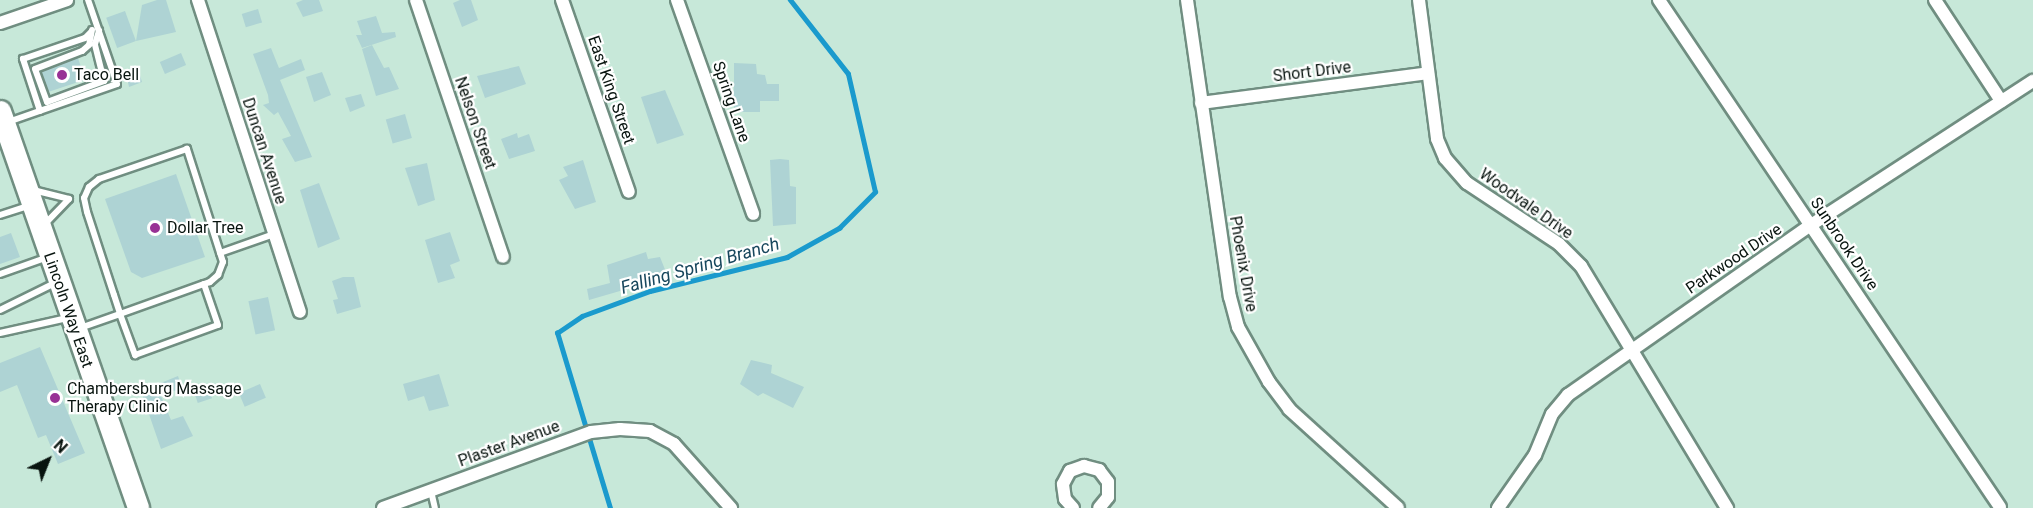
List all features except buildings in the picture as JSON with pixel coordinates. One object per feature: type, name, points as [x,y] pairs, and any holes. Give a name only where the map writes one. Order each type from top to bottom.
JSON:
[{"type":"highway","name":"Lincoln Way East","points":[[2,118],[12,156],[29,196],[57,282],[138,508]]},
{"type":"street","points":[[0,23],[67,0]]},
{"type":"street","name":"Duncan Avenue","points":[[198,0],[300,312]]},
{"type":"street","name":"Nelson Street","points":[[416,0],[503,257]]},
{"type":"street","name":"East King Street","points":[[562,0],[629,192]]},
{"type":"street","name":"Spring Lane","points":[[677,0],[753,214]]},
{"type":"street","name":"Phoenix Drive","points":[[1187,0],[1230,297],[1243,336],[1289,409],[1398,508]]},
{"type":"street","name":"Woodvale Drive","points":[[1419,0],[1437,139],[1455,172],[1573,258],[1593,283],[1727,508]]},
{"type":"street","name":"Sunbrook Drive","points":[[1659,0],[2000,507]]},
{"type":"street","points":[[1935,0],[2001,101]]},
{"type":"street","name":"Short Drive","points":[[1201,103],[1428,73]]},
{"type":"street","name":"Parkwood Drive","points":[[1498,508],[1529,465],[1558,406],[1632,348],[1811,225],[2033,81]]},
{"type":"street","name":"Plaster Avenue","points":[[382,508],[591,432],[650,431],[674,444],[731,508]]},
{"type":"street","points":[[1073,508],[1065,500],[1063,484],[1070,471],[1084,466],[1099,470],[1108,482],[1108,497],[1099,508]]},
{"type":"lane","points":[[88,0],[96,22],[95,44],[104,81],[46,102],[35,69],[82,51],[89,45],[95,31]]},
{"type":"lane","points":[[40,111],[23,60],[85,38],[95,31]]},
{"type":"lane","points":[[2,118],[40,111],[117,84],[95,31]]},
{"type":"lane","points":[[0,216],[29,196],[69,199],[86,193],[99,179],[187,149],[224,262],[218,275],[204,284],[120,314],[72,324],[0,333]]},
{"type":"lane","points":[[86,193],[87,212],[135,355],[218,324],[204,284]]},
{"type":"lane","points":[[40,230],[69,199]]},
{"type":"lane","points":[[220,253],[274,234]]},
{"type":"lane","points":[[0,274],[49,256]]},
{"type":"lane","points":[[0,310],[57,282]]},
{"type":"lane","points":[[431,490],[435,508]]},
{"type":"waterway","name":"Falling Spring Branch","points":[[610,508],[557,333],[582,316],[650,291],[787,257],[839,228],[875,192],[848,74],[790,0]]},
{"type":"place","name":"Taco Bell","points":[[62,75]]},
{"type":"place","name":"Dollar Tree","points":[[155,228]]},
{"type":"place","name":"Chambersburg Massage Therapy Clinic","points":[[55,398]]}]
